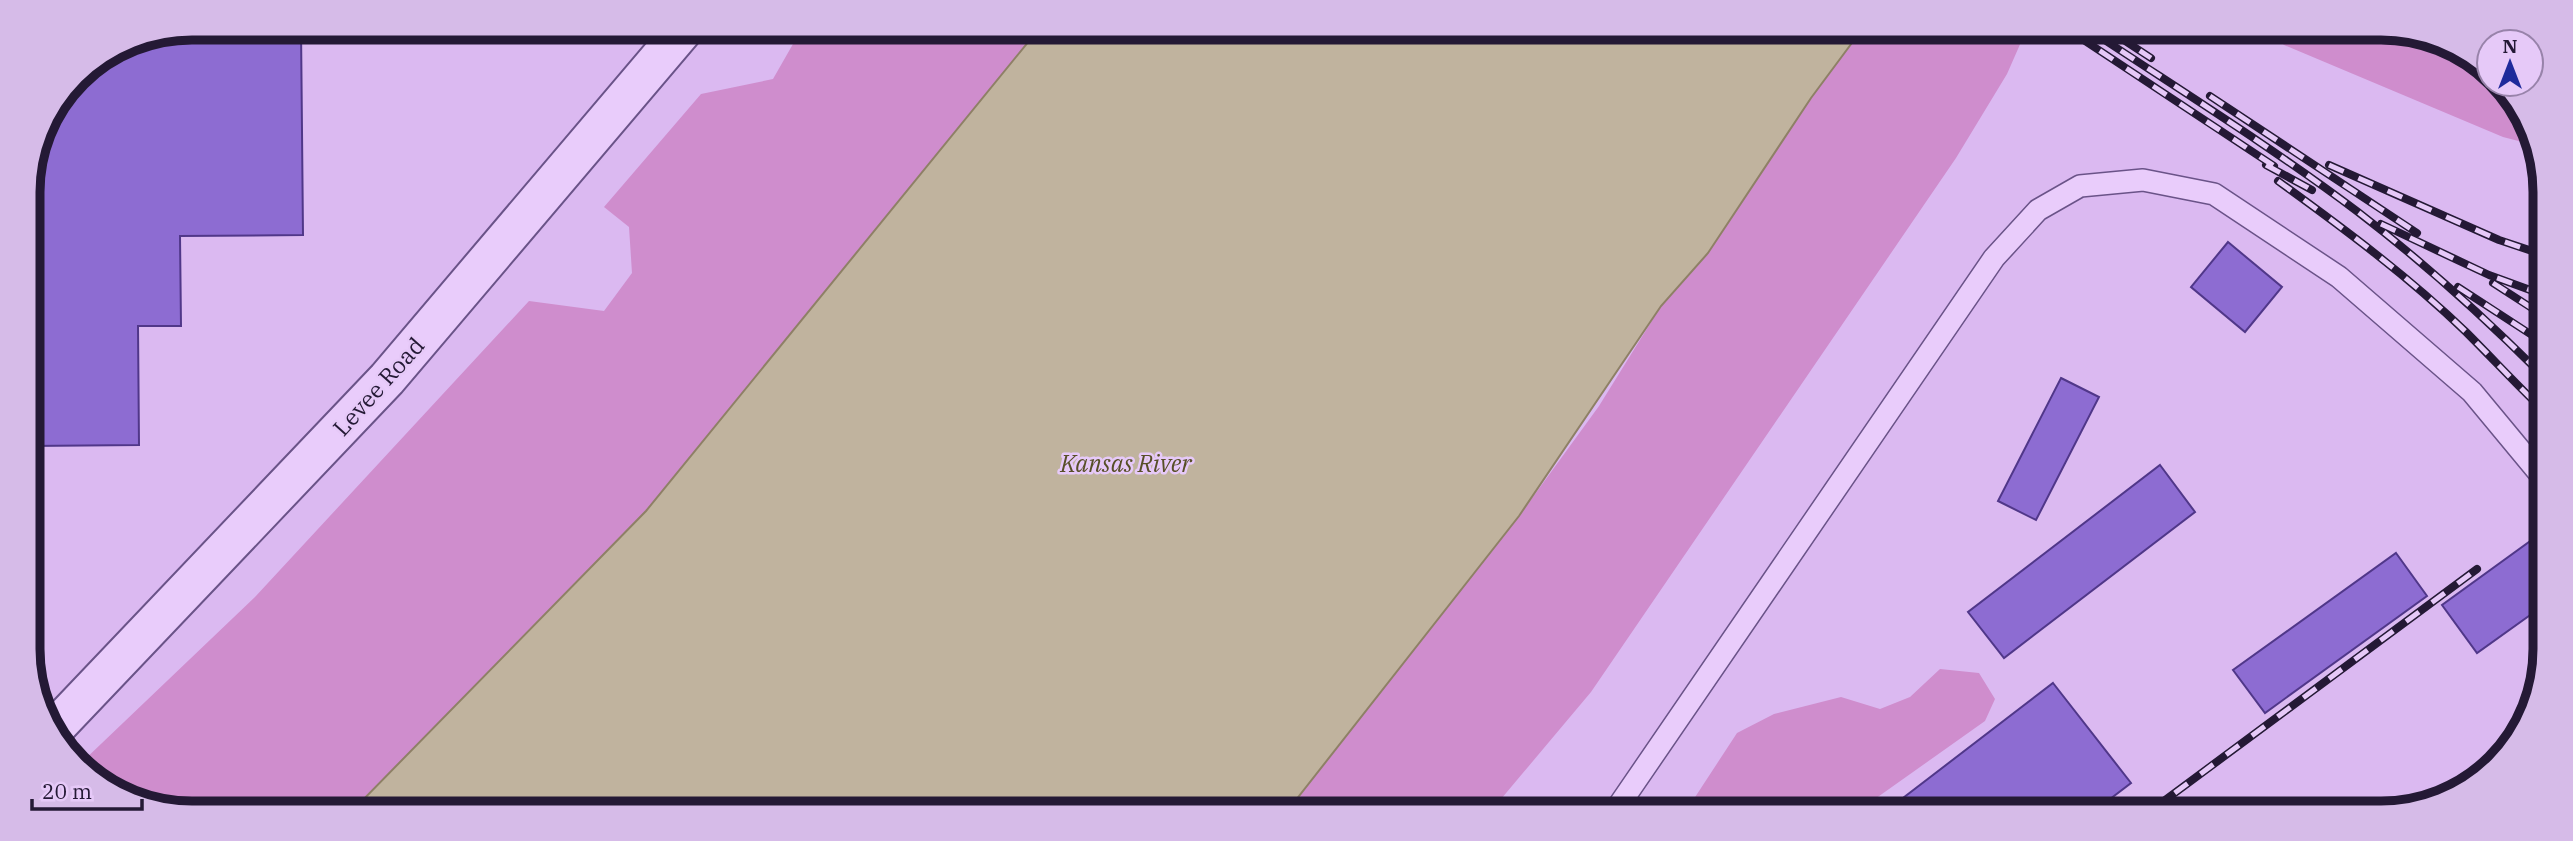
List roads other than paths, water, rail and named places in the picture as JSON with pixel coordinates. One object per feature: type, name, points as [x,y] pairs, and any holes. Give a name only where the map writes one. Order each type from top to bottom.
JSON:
[{"type":"street","name":"Levee Road","points":[[60,723],[387,379],[674,41]]},
{"type":"lane","points":[[1622,800],[1994,258],[2038,210],[2080,187],[2143,180],[2214,194],[2339,277],[2472,392],[2533,466]]},
{"type":"water","name":"Kansas River","points":[[1854,40],[1811,98],[1708,253],[1661,306],[1519,516],[1295,800],[362,801],[646,511],[1029,41]]},
{"type":"railway","points":[[2084,40],[2274,166]]},
{"type":"railway","points":[[2105,40],[2261,143],[2358,212],[2452,290],[2533,366]]},
{"type":"railway","points":[[2124,40],[2151,58]]},
{"type":"railway","points":[[2210,96],[2417,233]]},
{"type":"railway","points":[[2266,165],[2312,190]]},
{"type":"railway","points":[[2329,165],[2499,240],[2533,251]]},
{"type":"railway","points":[[2278,181],[2421,291],[2533,400]]},
{"type":"railway","points":[[2381,224],[2489,275],[2533,291]]},
{"type":"railway","points":[[2493,283],[2533,309]]},
{"type":"railway","points":[[2458,287],[2533,336]]},
{"type":"railway","points":[[2165,800],[2477,569]]}]
